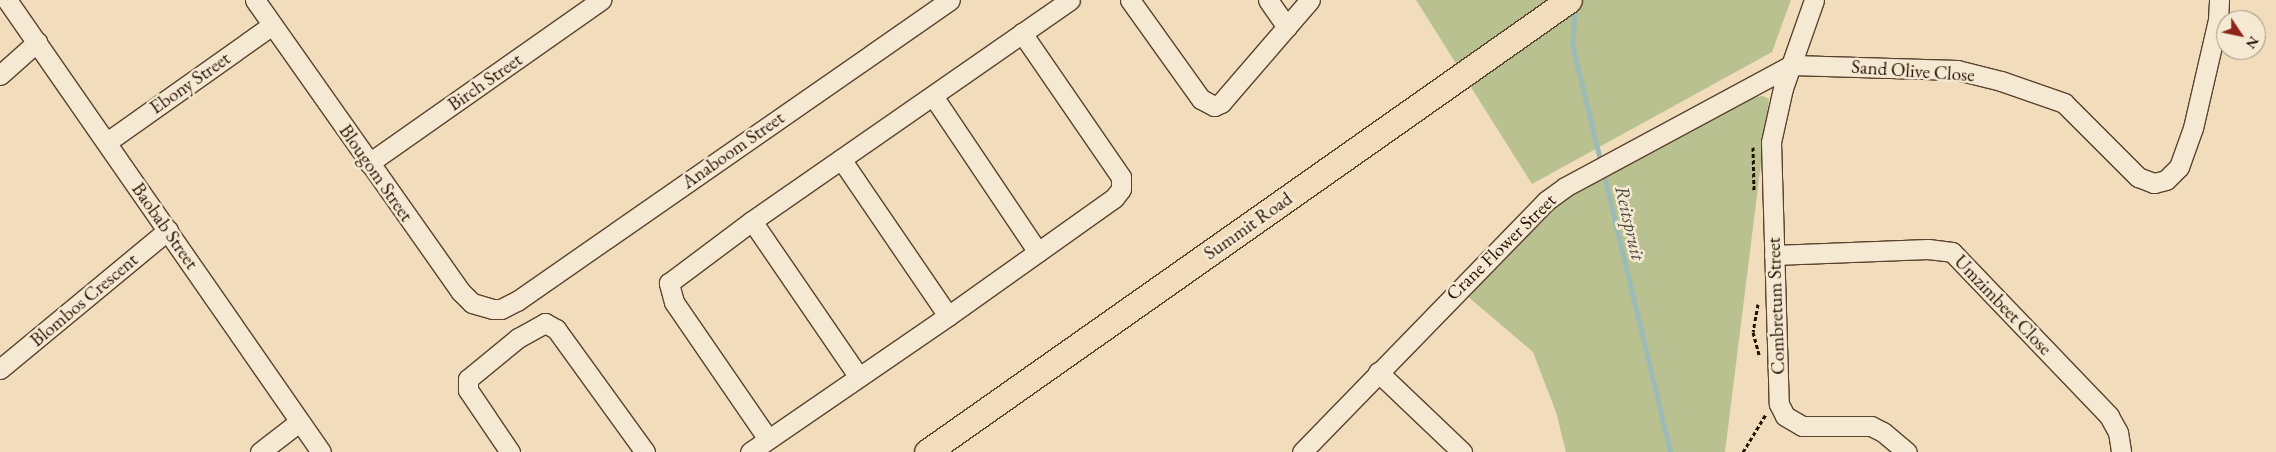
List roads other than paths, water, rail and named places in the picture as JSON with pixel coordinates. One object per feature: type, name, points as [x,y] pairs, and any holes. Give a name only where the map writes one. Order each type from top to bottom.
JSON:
[{"type":"main road","name":"Summit Road","points":[[927,452],[1569,0]]},
{"type":"street","name":"Baobab Street","points":[[7,0],[321,452]]},
{"type":"street","name":"Blougom Street","points":[[255,0],[466,298],[493,309],[501,309],[517,301]]},
{"type":"street","name":"Birch Street","points":[[369,163],[601,0]]},
{"type":"street","name":"Anaboom Street","points":[[517,301],[950,0]]},
{"type":"street","points":[[1130,0],[1201,99],[1214,106],[1221,103],[1310,0]]},
{"type":"street","points":[[1268,0],[1287,28]]},
{"type":"street","name":"Combretum Street","points":[[1814,0],[1792,65],[1771,142],[1778,390],[1782,411],[1802,426],[1872,426],[1883,432],[1907,452]]},
{"type":"street","name":"Sand Olive Close","points":[[1792,65],[1957,70],[2001,81],[2068,106],[2138,177],[2157,183],[2170,177],[2182,160],[2193,128],[2218,20],[2219,0]]},
{"type":"street","points":[[768,439],[674,302],[668,289],[673,280],[752,221],[1022,33],[1059,3]]},
{"type":"street","name":"Ebony Street","points":[[107,142],[272,25]]},
{"type":"street","points":[[750,452],[948,316],[1114,198],[1122,189],[1122,181],[1022,33]]},
{"type":"street","points":[[0,75],[37,42]]},
{"type":"street","name":"Crane Flower Street","points":[[1302,452],[1532,213],[1555,193],[1792,65]]},
{"type":"street","points":[[934,96],[1038,252]]},
{"type":"street","points":[[841,159],[948,316]]},
{"type":"street","points":[[752,221],[859,377]]},
{"type":"street","name":"Blombos Crescent","points":[[0,369],[168,230]]},
{"type":"street","name":"Umzimbeet Close","points":[[1774,256],[1928,249],[1952,252],[2109,416],[2118,432],[2121,452]]},
{"type":"street","points":[[510,452],[468,390],[468,379],[510,344],[545,323],[556,329],[645,452]]},
{"type":"street","points":[[1378,372],[1462,452]]},
{"type":"street","points":[[260,452],[299,422]]},
{"type":"waterway","name":"Reitspruit","points":[[1575,5],[1572,44],[1601,164]]},
{"type":"waterway","name":"Reitspruit","points":[[1603,172],[1670,452]]}]
